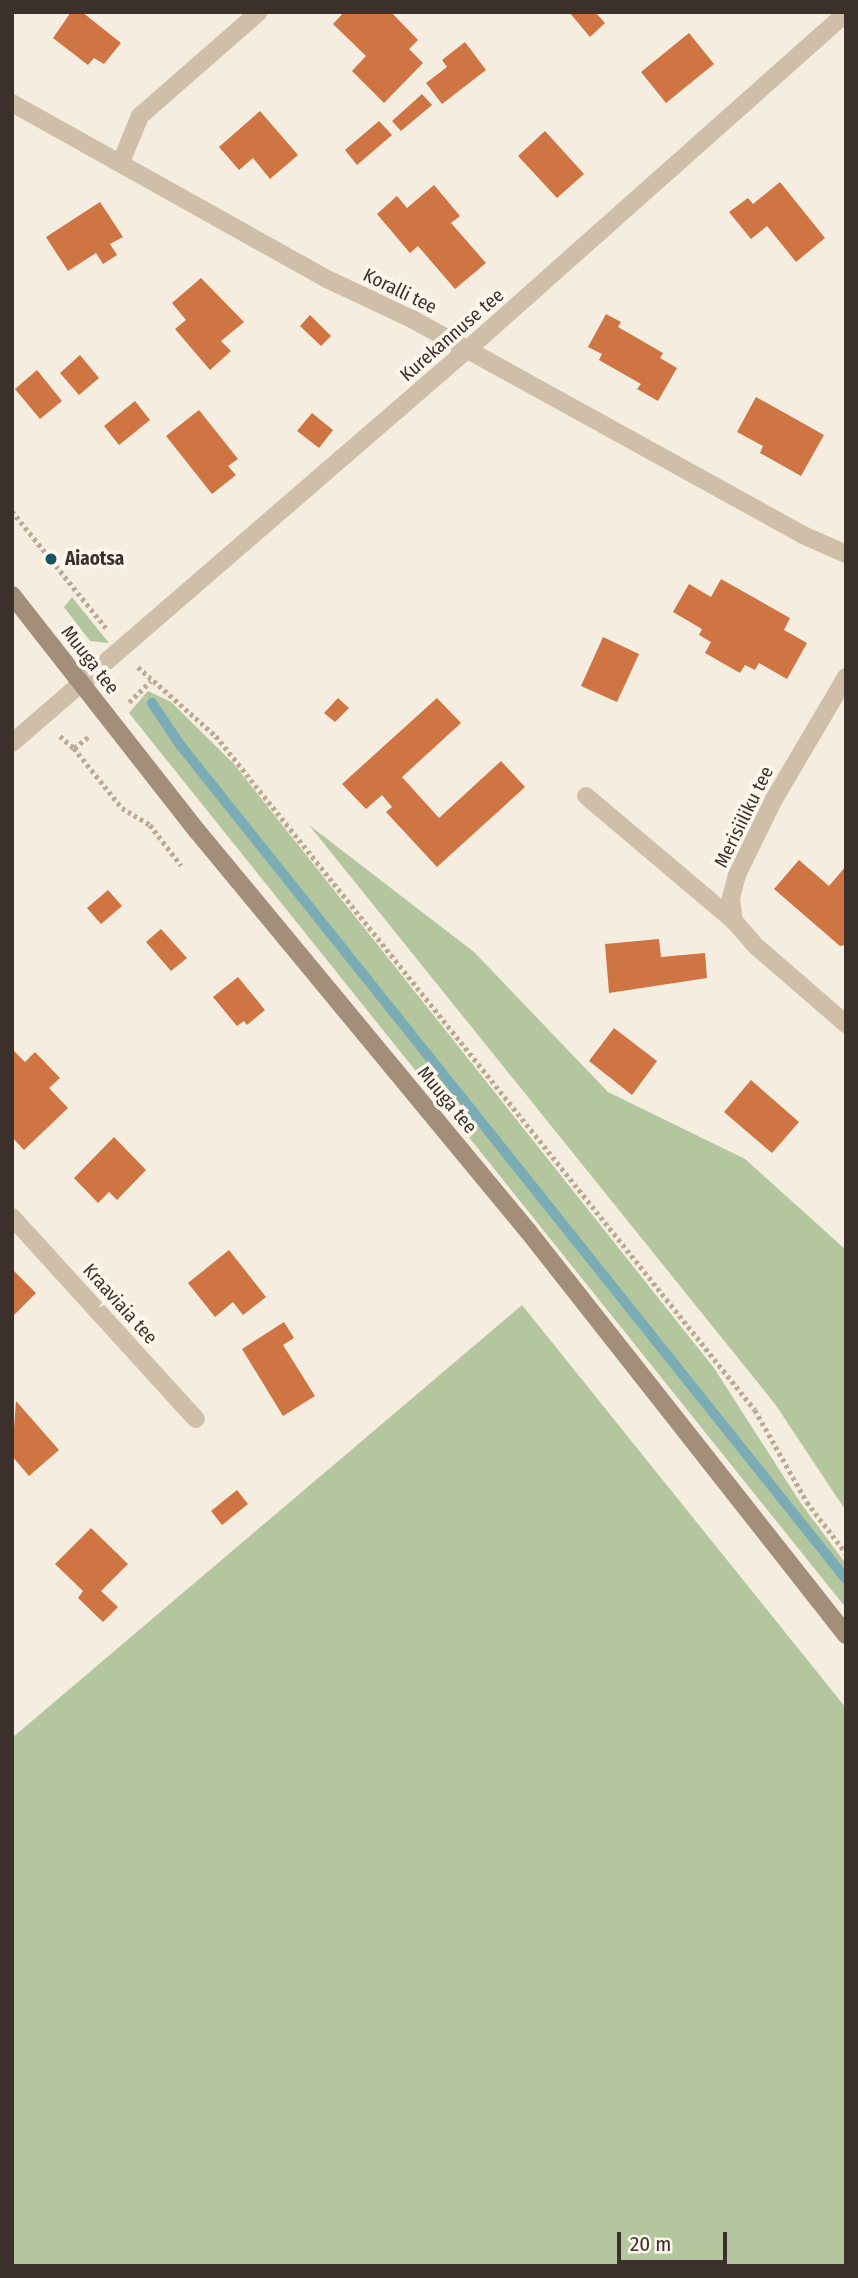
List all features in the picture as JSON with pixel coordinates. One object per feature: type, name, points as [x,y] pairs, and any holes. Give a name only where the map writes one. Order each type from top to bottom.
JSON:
[{"type":"street","points":[[121,162],[140,116],[259,12]]},
{"type":"street","name":"Kurekannuse tee","points":[[12,743],[468,349],[846,13]]},
{"type":"street","name":"Koralli tee","points":[[12,103],[327,279],[468,349],[803,535],[846,554]]},
{"type":"street","name":"Muuga tee","points":[[12,595],[82,685],[528,1231],[846,1635]]},
{"type":"street","name":"Merisiiliku tee","points":[[734,921],[731,898],[737,875],[774,799],[846,677]]},
{"type":"street","points":[[586,796],[734,921],[846,1024]]},
{"type":"street","name":"Kraaviaia tee","points":[[12,1217],[196,1419]]},
{"type":"path","points":[[12,511],[122,649],[151,681],[216,736],[746,1399],[807,1503],[846,1553]]},
{"type":"path","points":[[123,708],[151,681]]},
{"type":"path","points":[[41,719],[74,748],[122,808],[150,825],[181,865]]},
{"type":"path","points":[[74,748],[91,734]]},
{"type":"green space","points":[[72,597],[109,643],[90,641],[64,607]]},
{"type":"green space","points":[[148,691],[171,702],[233,763],[714,1368],[800,1502],[846,1564],[846,1608],[129,713]]},
{"type":"green space","points":[[309,825],[474,952],[608,1092],[745,1159],[846,1250],[846,1511],[775,1404]]},
{"type":"green space","points":[[522,1305],[846,1708],[846,2266],[12,2266],[12,1738]]},
{"type":"building","points":[[71,12],[82,12],[121,43],[104,64],[94,58],[88,65],[53,38]]},
{"type":"building","points":[[344,12],[391,12],[418,40],[409,49],[423,63],[384,103],[352,71],[366,56],[333,24]]},
{"type":"building","points":[[569,12],[595,12],[605,23],[590,37]]},
{"type":"building","points":[[689,33],[714,64],[666,103],[641,72]]},
{"type":"building","points":[[465,42],[486,70],[442,104],[426,83],[447,67],[442,60]]},
{"type":"building","points":[[422,94],[432,105],[401,131],[392,121]]},
{"type":"building","points":[[260,111],[298,155],[270,179],[253,158],[239,170],[219,147]]},
{"type":"building","points":[[379,121],[392,135],[357,165],[345,150]]},
{"type":"building","points":[[545,131],[584,174],[557,198],[518,156]]},
{"type":"building","points":[[780,182],[825,238],[796,262],[767,226],[751,239],[729,212],[748,198],[753,204]]},
{"type":"building","points":[[434,185],[460,216],[451,223],[486,263],[455,289],[418,246],[410,253],[377,214],[397,196],[407,208]]},
{"type":"building","points":[[100,202],[123,237],[110,244],[117,255],[103,264],[96,253],[68,271],[46,237]]},
{"type":"building","points":[[201,278],[244,322],[221,341],[231,351],[210,370],[175,329],[186,320],[172,303]]},
{"type":"building","points":[[606,314],[621,322],[618,327],[663,353],[660,358],[677,368],[658,401],[637,389],[641,384],[599,360],[602,354],[588,347]]},
{"type":"building","points":[[310,315],[331,336],[321,346],[300,326]]},
{"type":"building","points":[[80,355],[99,378],[79,395],[60,373]]},
{"type":"building","points":[[37,370],[62,401],[40,419],[15,389]]},
{"type":"building","points":[[756,397],[824,435],[801,476],[760,453],[763,446],[737,432]]},
{"type":"building","points":[[135,401],[150,420],[119,445],[104,426]]},
{"type":"building","points":[[199,410],[238,459],[228,466],[236,475],[212,494],[166,436]]},
{"type":"building","points":[[312,413],[333,430],[319,448],[297,431]]},
{"type":"building","points":[[721,579],[790,618],[784,630],[807,643],[787,679],[759,663],[755,670],[745,665],[740,673],[705,653],[711,642],[699,635],[702,629],[673,612],[689,584],[711,597]]},
{"type":"building","points":[[603,637],[639,654],[617,702],[581,686]]},
{"type":"building","points":[[338,698],[349,708],[335,722],[324,713]]},
{"type":"building","points":[[437,698],[461,723],[402,777],[439,818],[501,761],[525,787],[437,867],[386,812],[392,807],[382,795],[366,809],[342,784]]},
{"type":"building","points":[[799,860],[829,886],[846,866],[846,945],[840,946],[774,889]]},
{"type":"building","points":[[108,890],[122,906],[101,924],[87,908]]},
{"type":"building","points":[[161,929],[187,958],[171,971],[146,942]]},
{"type":"building","points":[[659,939],[661,957],[705,953],[707,978],[609,993],[605,944]]},
{"type":"building","points":[[238,977],[265,1010],[247,1025],[244,1021],[237,1026],[213,997]]},
{"type":"building","points":[[614,1028],[657,1061],[632,1095],[589,1061]]},
{"type":"building","points":[[12,1049],[25,1062],[35,1052],[60,1078],[49,1088],[68,1108],[24,1150],[12,1137]]},
{"type":"building","points":[[751,1080],[799,1122],[772,1153],[724,1112]]},
{"type":"building","points":[[114,1137],[146,1170],[117,1200],[109,1192],[98,1203],[74,1178]]},
{"type":"building","points":[[229,1250],[266,1297],[243,1315],[233,1302],[215,1317],[188,1283]]},
{"type":"building","points":[[14,1271],[36,1293],[12,1317],[12,1273]]},
{"type":"building","points":[[284,1322],[294,1338],[283,1345],[315,1396],[283,1416],[242,1349]]},
{"type":"building","points":[[16,1401],[59,1450],[29,1476],[12,1456]]},
{"type":"building","points":[[237,1490],[248,1504],[222,1525],[211,1511]]},
{"type":"building","points":[[91,1528],[128,1564],[101,1591],[118,1607],[103,1622],[78,1598],[83,1591],[55,1564]]},
{"type":"waterway","points":[[152,703],[181,746],[846,1579]]},
{"type":"place","name":"Aiaotsa","points":[[51,559]]}]
